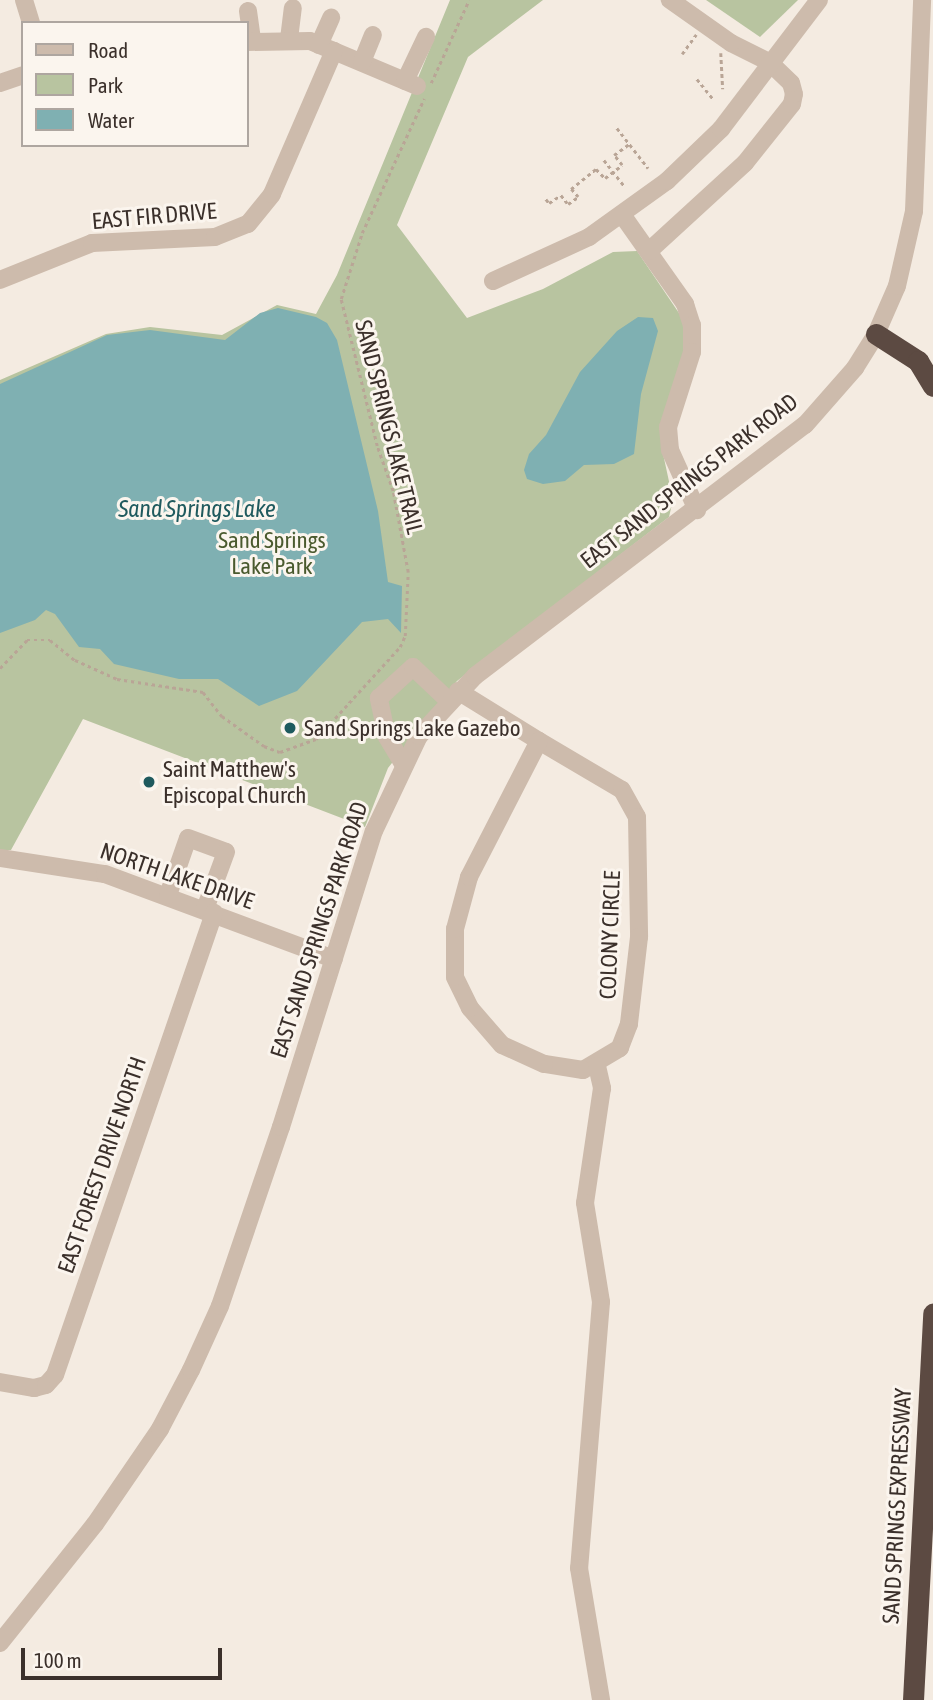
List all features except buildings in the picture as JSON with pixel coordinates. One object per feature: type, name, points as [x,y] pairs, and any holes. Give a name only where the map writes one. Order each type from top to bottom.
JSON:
[{"type":"highway","points":[[876,334],[918,361],[933,386]]},
{"type":"highway","name":"SAND SPRINGS EXPRESSWAY","points":[[913,1700],[933,1314]]},
{"type":"street","points":[[24,0],[30,21]]},
{"type":"street","points":[[649,251],[745,163],[792,104],[791,83],[769,62],[731,43],[670,0]]},
{"type":"street","points":[[493,281],[556,255],[623,216],[721,129],[769,62],[820,0]]},
{"type":"street","name":"EAST SAND SPRINGS PARK ROAD","points":[[0,1643],[95,1524],[160,1429],[191,1370],[220,1306],[334,959],[360,869],[402,762],[453,696],[805,425],[847,378],[876,334],[897,286],[914,211],[922,0]]},
{"type":"street","points":[[289,39],[293,8]]},
{"type":"street","points":[[248,11],[249,42],[289,39],[327,48],[411,83],[426,37]]},
{"type":"street","name":"EAST FIR DRIVE","points":[[0,280],[93,243],[215,237],[248,224],[272,194],[327,48],[331,18]]},
{"type":"street","points":[[362,62],[373,35]]},
{"type":"street","points":[[0,83],[21,76]]},
{"type":"street","points":[[623,216],[685,304],[692,325],[692,352],[668,427],[670,450],[697,510]]},
{"type":"street","name":"COLONY CIRCLE","points":[[402,762],[387,737],[379,698],[413,667],[453,696],[539,741],[622,790],[637,817],[639,937],[633,1001],[620,1048],[597,1066]]},
{"type":"street","points":[[539,741],[469,877],[455,929],[456,977],[489,1032],[518,1056],[568,1070],[597,1066],[602,1088],[585,1203],[601,1302],[579,1568],[601,1700]]},
{"type":"street","name":"EAST FOREST DRIVE NORTH","points":[[0,1382],[34,1388],[46,1385],[55,1375],[209,911],[226,852],[188,838],[168,895]]},
{"type":"street","name":"NORTH LAKE DRIVE","points":[[0,858],[105,874],[168,895],[334,959]]},
{"type":"path","name":"SAND SPRINGS LAKE TRAIL","points":[[0,668],[27,640],[50,640],[75,660],[117,679],[203,692],[222,716],[264,747],[280,752],[316,739],[405,636],[408,584],[393,491],[377,446],[341,299],[362,233],[469,0]]},
{"type":"path","points":[[682,54],[705,24]]},
{"type":"path","points":[[723,89],[720,54],[731,43]]},
{"type":"path","points":[[697,79],[714,100]]},
{"type":"path","points":[[617,128],[648,168]]},
{"type":"path","points":[[546,199],[549,203],[561,195],[568,204],[578,197],[571,189],[596,169],[605,178],[622,165],[614,155],[629,144]]},
{"type":"path","points":[[604,160],[624,186]]},
{"type":"green space","name":"Sand Springs Lake Park","points":[[450,0],[543,0],[468,57],[397,225],[467,318],[543,289],[613,252],[637,251],[685,322],[685,352],[662,449],[673,500],[669,517],[457,681],[388,768],[365,827],[83,719],[11,850],[0,850],[0,380],[106,334],[150,327],[222,335],[277,305],[316,314],[337,275]]},
{"type":"green space","points":[[706,0],[798,0],[760,37]]},
{"type":"water","name":"Sand Springs Lake","points":[[278,308],[316,317],[327,323],[337,340],[378,511],[388,582],[402,586],[401,633],[388,619],[362,622],[297,691],[259,706],[218,679],[179,679],[114,664],[100,649],[79,647],[55,614],[46,610],[35,620],[0,633],[0,384],[107,335],[150,330],[225,340],[260,313]]},
{"type":"water","points":[[638,317],[653,318],[658,331],[641,394],[634,454],[614,464],[584,465],[565,481],[543,484],[527,479],[524,470],[529,454],[546,435],[580,372],[617,331]]},
{"type":"place","name":"Sand Springs Lake Gazebo","points":[[290,728]]},
{"type":"place","name":"Saint Matthew's Episcopal Church","points":[[149,782]]}]
